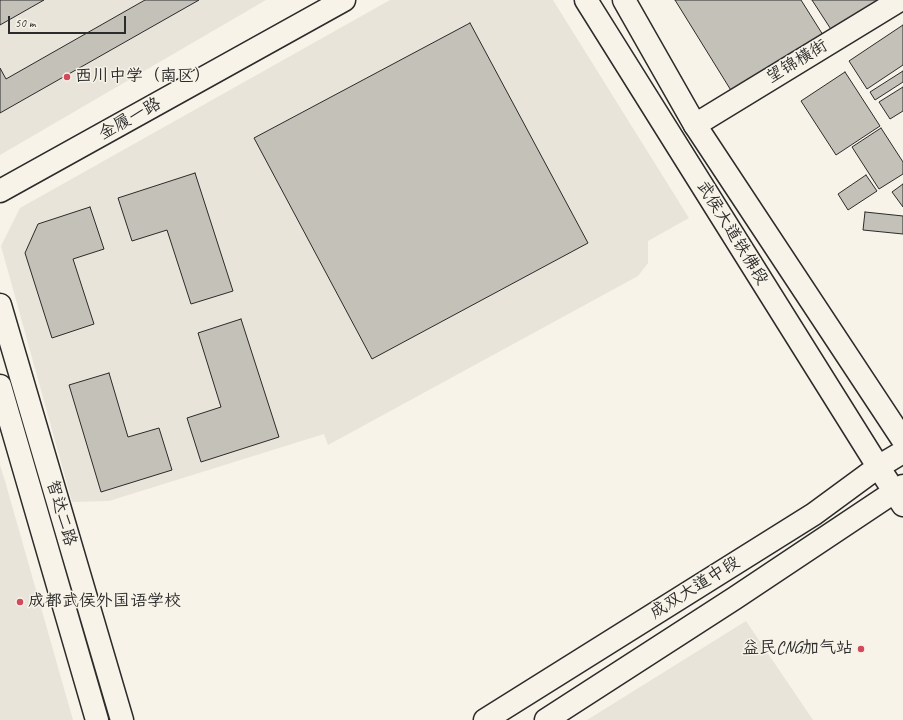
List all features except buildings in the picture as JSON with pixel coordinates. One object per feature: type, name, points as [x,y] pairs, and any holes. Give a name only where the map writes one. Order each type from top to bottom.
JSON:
[{"type":"main road","name":"金履一路","points":[[0,191],[344,0]]},
{"type":"main road","name":"武侯大道铁佛段","points":[[586,0],[878,467],[900,494]]},
{"type":"main road","name":"武侯大道铁佛段","points":[[624,0],[695,124],[903,440]]},
{"type":"main road","name":"望锦横街","points":[[695,124],[900,0]]},
{"type":"main road","name":"智达二路","points":[[0,305],[122,720]]},
{"type":"main road","name":"智达二路","points":[[0,386],[97,720]]},
{"type":"main road","name":"成双大道中段","points":[[485,720],[814,514],[878,467],[903,452]]},
{"type":"main road","name":"成双大道中段","points":[[546,720],[900,494]]},
{"type":"shaded area","name":"西川中学（南区）","points":[[0,0],[266,0],[0,155]]},
{"type":"shaded area","points":[[390,0],[553,0],[689,218],[648,241],[648,263],[638,276],[328,445],[324,434],[109,501],[72,502],[1,246],[20,208]]},
{"type":"shaded area","name":"成都武侯外国语学校","points":[[0,465],[5,481],[73,720],[0,720]]},
{"type":"shaded area","points":[[746,621],[813,720],[587,720]]},
{"type":"place","name":"西川中学（南区）","points":[[67,77]]},
{"type":"place","name":"成都武侯外国语学校","points":[[20,602]]},
{"type":"place","name":"益民CNG加气站","points":[[861,649]]}]
